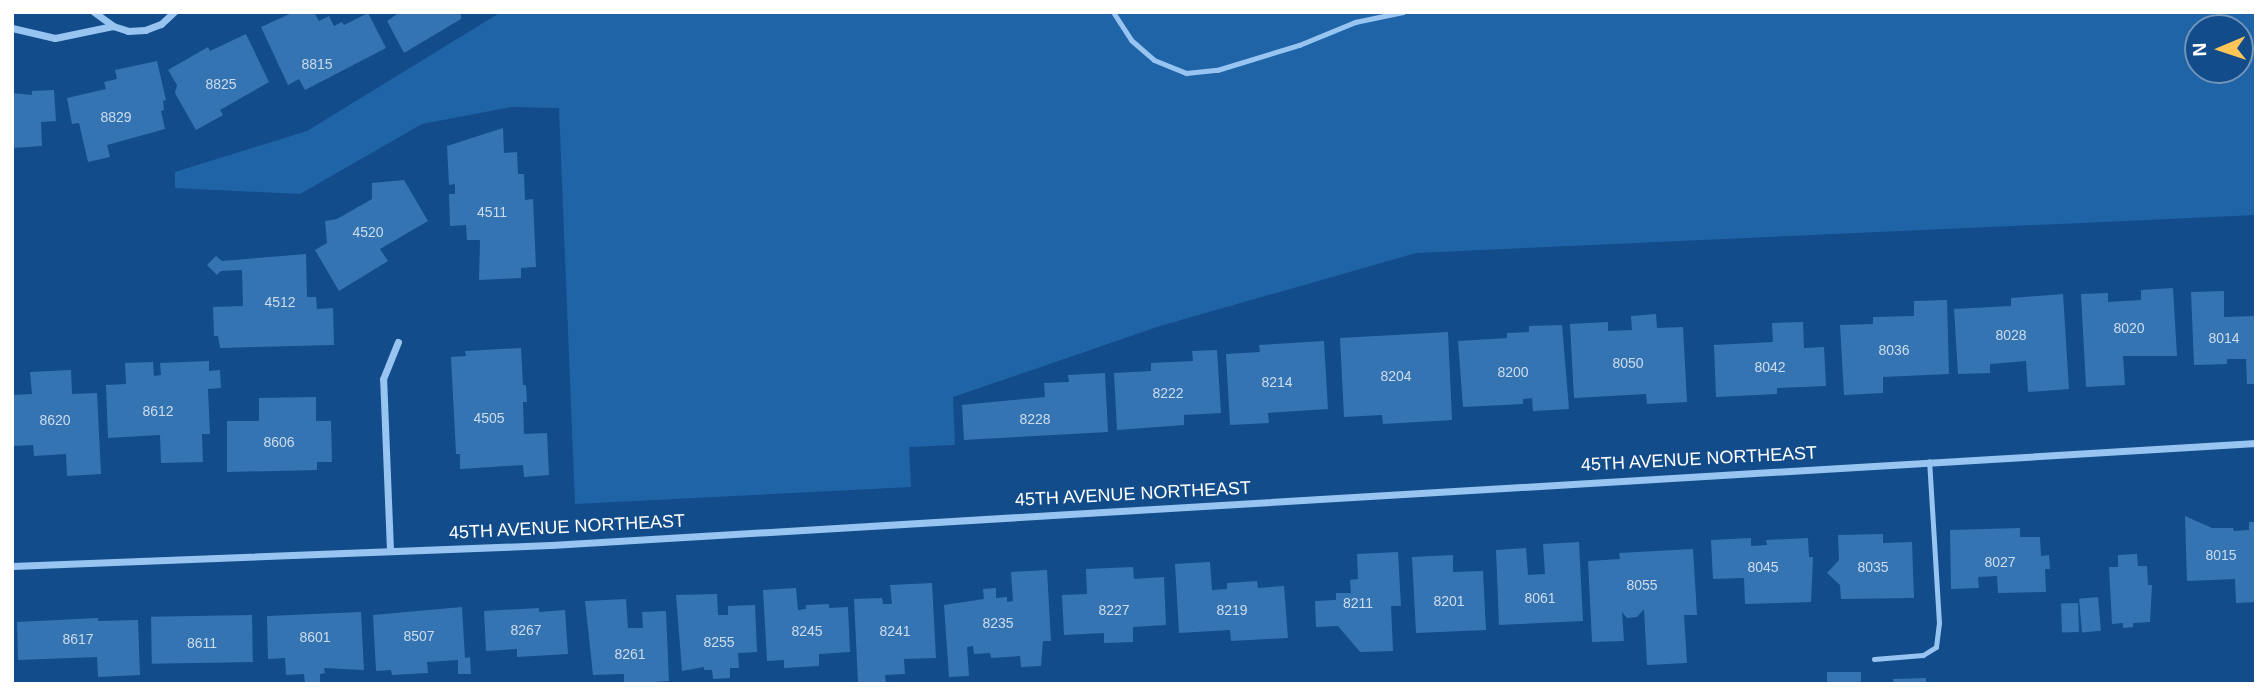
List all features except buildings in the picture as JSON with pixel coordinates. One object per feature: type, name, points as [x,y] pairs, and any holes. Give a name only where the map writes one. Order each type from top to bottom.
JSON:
[{"type":"street","points":[[94,12],[113,26],[128,31],[145,30],[161,24],[174,12]]},
{"type":"street","points":[[12,28],[55,38],[113,26]]},
{"type":"street","points":[[390,550],[383,379],[398,342]]},
{"type":"street","name":"45TH AVENUE NORTHEAST","points":[[12,566],[551,545],[2256,443]]},
{"type":"lane","points":[[1113,12],[1131,40],[1154,60],[1185,73],[1217,71],[1299,46],[1354,22],[1403,12]]},
{"type":"lane","points":[[1874,659],[1923,655],[1937,646],[1939,623],[1930,461]]},
{"type":"shaded area","points":[[501,12],[2256,12],[2256,215],[1416,253],[1160,326],[953,397],[955,445],[909,447],[911,487],[575,504],[559,108],[511,107],[422,124],[300,194],[175,188],[175,172],[307,131]]}]
